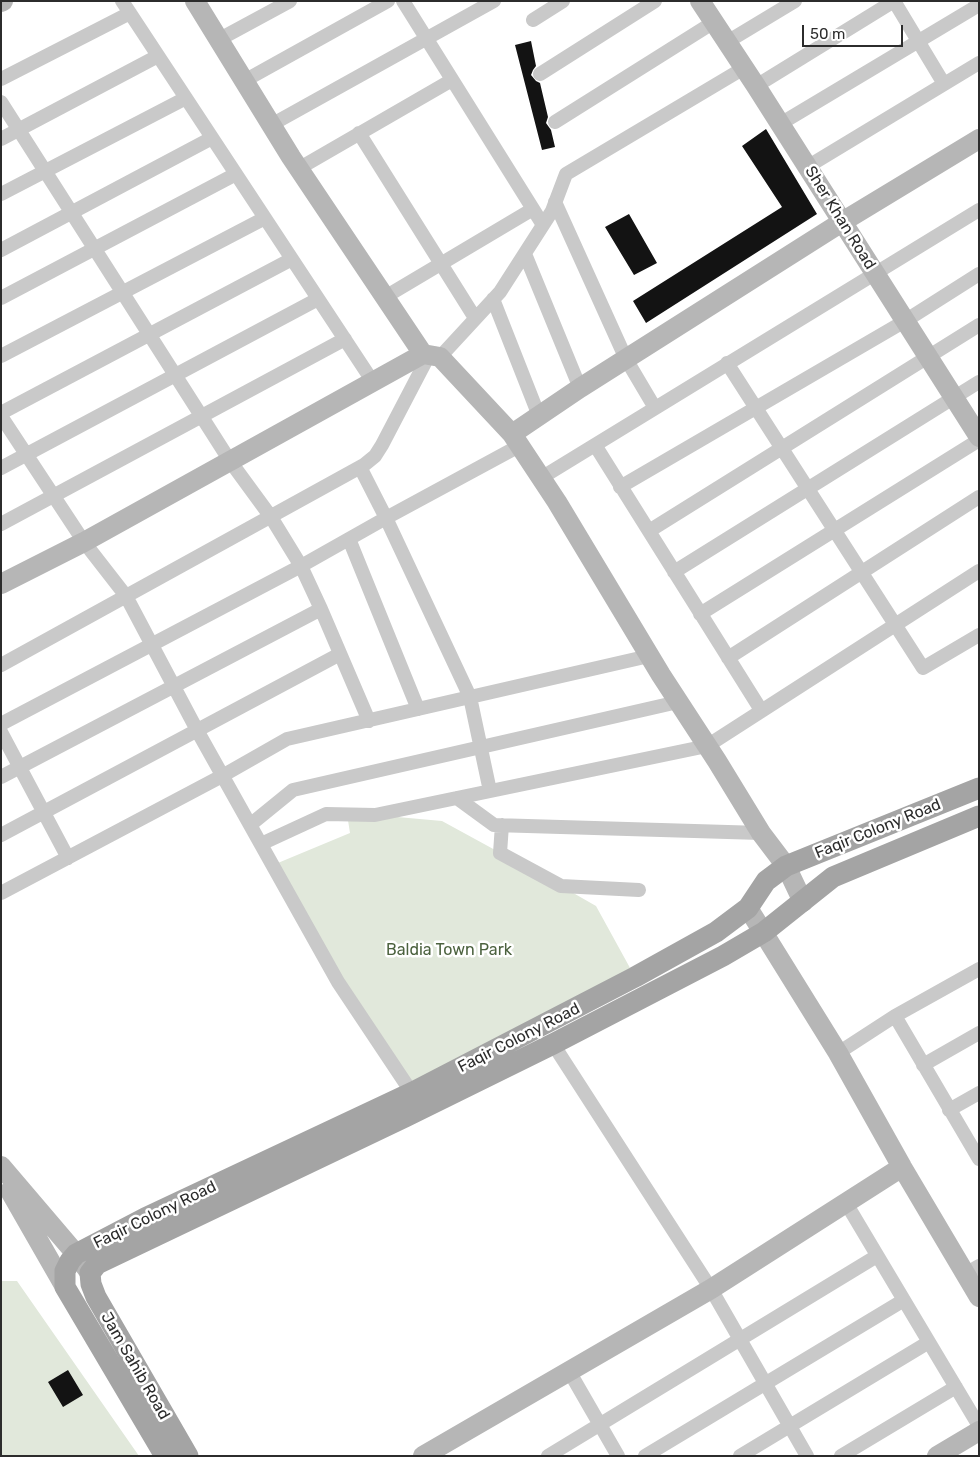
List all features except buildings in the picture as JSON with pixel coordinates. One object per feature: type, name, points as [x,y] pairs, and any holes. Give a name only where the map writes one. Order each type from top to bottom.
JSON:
[{"type":"main road","name":"Faqir Colony Road","points":[[90,1273],[97,1264],[108,1258],[417,1101],[716,932],[748,908],[766,881],[786,866],[979,788]]},
{"type":"main road","name":"Faqir Colony Road","points":[[65,1287],[66,1270],[76,1254],[145,1218],[553,1044],[723,956],[764,932],[833,877],[979,816]]},
{"type":"main road","name":"Jam Sahib Road","points":[[90,1273],[91,1284],[100,1305],[188,1456]]},
{"type":"main road","name":"Jam Sahib Road","points":[[65,1287],[165,1456]]},
{"type":"street","points":[[195,1],[298,169],[385,297],[431,355],[516,440],[761,833],[786,866],[803,902]]},
{"type":"street","points":[[218,40],[290,1]]},
{"type":"street","points":[[244,81],[388,1]]},
{"type":"street","points":[[403,1],[543,225]]},
{"type":"street","points":[[271,125],[494,1]]},
{"type":"street","points":[[533,20],[563,1]]},
{"type":"street","points":[[540,74],[656,1]]},
{"type":"street","name":"Sher Khan Road","points":[[700,1],[979,438]]},
{"type":"street","points":[[727,42],[795,1]]},
{"type":"street","points":[[756,86],[894,1],[944,84]]},
{"type":"street","points":[[780,124],[979,5]]},
{"type":"street","points":[[1,79],[126,7],[373,382]]},
{"type":"street","points":[[554,122],[714,22]]},
{"type":"street","points":[[1,138],[158,56]]},
{"type":"street","points":[[807,167],[979,63]]},
{"type":"street","points":[[1,584],[84,542],[373,382],[431,355],[475,318],[500,292],[543,225],[566,174],[744,68]]},
{"type":"street","points":[[298,169],[452,80]]},
{"type":"street","points":[[1,194],[186,98]]},
{"type":"street","points":[[1,102],[230,461],[271,517],[300,566],[321,609],[369,720]]},
{"type":"street","points":[[359,134],[475,318]]},
{"type":"street","points":[[1,250],[212,138]]},
{"type":"street","points":[[1,724],[300,566],[386,518],[516,440],[539,416],[580,388],[842,222],[979,139]]},
{"type":"street","points":[[1,298],[236,174]]},
{"type":"street","points":[[555,202],[626,359],[655,408]]},
{"type":"street","points":[[385,297],[533,209]]},
{"type":"street","points":[[541,478],[979,210]]},
{"type":"street","points":[[1,356],[265,218]]},
{"type":"street","points":[[525,254],[580,388]]},
{"type":"street","points":[[292,259],[1,415],[84,542],[126,596],[222,776],[338,982],[417,1101]]},
{"type":"street","points":[[620,487],[906,321],[979,274]]},
{"type":"street","points":[[1,468],[318,299]]},
{"type":"street","points":[[493,300],[539,416]]},
{"type":"street","points":[[649,532],[979,325]]},
{"type":"street","points":[[1,524],[345,339]]},
{"type":"street","points":[[1,665],[360,468],[375,456],[382,445],[431,355]]},
{"type":"street","points":[[727,364],[894,626],[923,668],[979,635]]},
{"type":"street","points":[[674,572],[979,382]]},
{"type":"street","points":[[700,614],[979,438]]},
{"type":"street","points":[[594,445],[761,710]]},
{"type":"street","points":[[360,468],[386,518],[470,697],[490,791]]},
{"type":"street","points":[[728,658],[979,497]]},
{"type":"street","points":[[349,539],[418,709]]},
{"type":"street","points":[[260,844],[326,814],[375,815],[706,746],[979,571]]},
{"type":"street","points":[[1,777],[321,609]]},
{"type":"street","points":[[1,835],[198,732],[340,654]]},
{"type":"street","points":[[1,893],[222,776],[287,739],[649,656]]},
{"type":"street","points":[[250,825],[293,790],[678,702]]},
{"type":"street","points":[[1,732],[68,858]]},
{"type":"street","points":[[457,798],[494,825],[761,833]]},
{"type":"street","points":[[502,825],[500,853],[561,886],[639,890]]},
{"type":"street","points":[[748,908],[838,1053],[902,1167],[972,1270],[979,1297]]},
{"type":"street","points":[[838,1053],[895,1016],[979,969]]},
{"type":"street","points":[[895,1016],[949,1110],[977,1153]]},
{"type":"street","points":[[923,1065],[979,1033]]},
{"type":"street","points":[[553,1044],[711,1289],[807,1456]]},
{"type":"street","points":[[949,1110],[979,1093]]},
{"type":"street","points":[[1,1166],[90,1273]]},
{"type":"street","points":[[423,1456],[711,1289],[902,1167]]},
{"type":"street","points":[[1,1175],[65,1287]]},
{"type":"street","points":[[846,1203],[979,1426]]},
{"type":"street","points":[[548,1456],[877,1256]]},
{"type":"street","points":[[645,1456],[904,1300]]},
{"type":"street","points":[[740,1456],[929,1342]]},
{"type":"street","points":[[569,1371],[618,1456]]},
{"type":"street","points":[[840,1456],[956,1387]]},
{"type":"street","points":[[938,1456],[979,1431]]},
{"type":"green space","name":"Baldia Town Park","points":[[347,814],[442,821],[561,886],[596,906],[635,977],[413,1092],[273,865],[350,833]]},
{"type":"green space","points":[[1,1281],[17,1281],[139,1456],[1,1456]]}]
